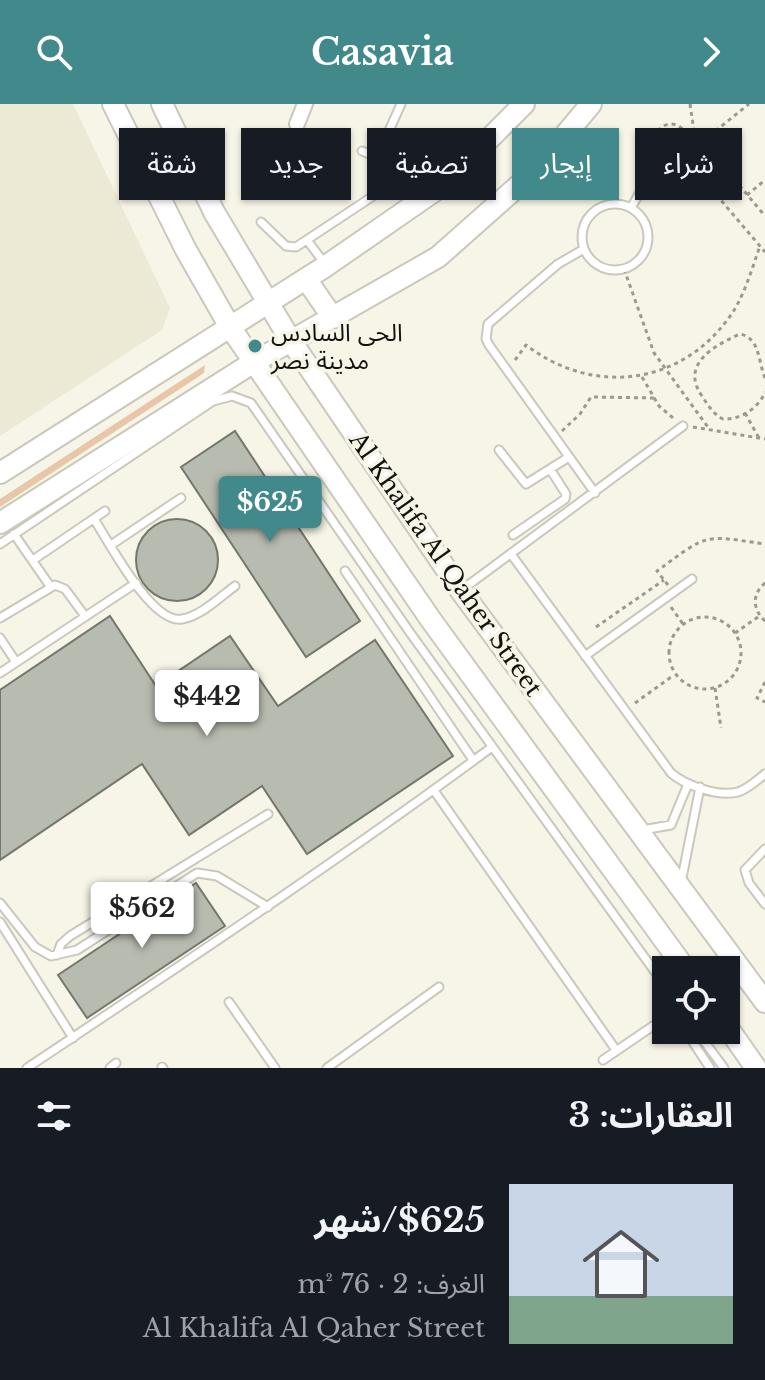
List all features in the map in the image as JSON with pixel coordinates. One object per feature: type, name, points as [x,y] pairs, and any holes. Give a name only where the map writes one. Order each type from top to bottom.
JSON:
[{"type":"main road","name":"Al Khalifa Al Qaher Street","points":[[113,104],[186,250],[230,327],[431,620],[676,956]]},
{"type":"main road","name":"Al Khalifa Al Qaher Street","points":[[162,104],[214,212],[291,341],[461,591],[765,1002]]},
{"type":"main road","points":[[496,133],[524,104]]},
{"type":"main road","points":[[7,529],[254,362],[438,257],[535,171],[591,104]]},
{"type":"main road","points":[[0,473],[306,279],[421,200]]},
{"type":"main road","points":[[306,279],[333,318]]},
{"type":"main road","points":[[739,1044],[756,1068]]},
{"type":"street","points":[[297,124],[305,104]]},
{"type":"lane","points":[[390,128],[401,104]]},
{"type":"lane","points":[[362,151],[367,153]]},
{"type":"lane","points":[[261,222],[286,246],[296,247],[367,200]]},
{"type":"lane","points":[[631,208],[636,200]]},
{"type":"lane","points":[[605,205],[631,208],[644,222],[647,241],[640,259],[624,269],[605,268],[584,249],[582,231],[590,215],[605,205]]},
{"type":"lane","points":[[307,240],[326,266]]},
{"type":"lane","points":[[584,249],[558,264],[488,324],[486,339],[595,493]]},
{"type":"lane","points":[[0,544],[7,529],[213,401],[232,396],[242,398],[257,412],[411,634],[652,968]]},
{"type":"lane","points":[[461,591],[683,426]]},
{"type":"lane","points":[[499,450],[523,483],[569,457]]},
{"type":"lane","points":[[513,535],[565,499],[565,492],[550,469]]},
{"type":"lane","points":[[111,545],[181,498]]},
{"type":"lane","points":[[33,560],[105,511]]},
{"type":"lane","points":[[94,519],[158,613],[175,620],[192,616],[235,586]]},
{"type":"lane","points":[[7,529],[50,586]]},
{"type":"lane","points":[[511,554],[671,773],[688,784],[737,792],[765,774]]},
{"type":"lane","points":[[345,571],[473,760]]},
{"type":"lane","points":[[585,656],[692,579]]},
{"type":"lane","points":[[0,673],[136,583]]},
{"type":"lane","points":[[0,618],[50,586],[65,589],[85,616]]},
{"type":"lane","points":[[411,634],[431,620]]},
{"type":"lane","points":[[0,638],[16,662]]},
{"type":"lane","points":[[27,1068],[435,792],[492,747]]},
{"type":"lane","points":[[637,830],[671,825],[688,784]]},
{"type":"lane","points":[[680,890],[700,787]]},
{"type":"lane","points":[[435,792],[616,1050]]},
{"type":"lane","points":[[57,955],[65,939],[268,814]]},
{"type":"lane","points":[[764,902],[749,883],[745,870],[747,864],[765,849]]},
{"type":"lane","points":[[190,862],[197,873]]},
{"type":"lane","points":[[0,903],[39,951],[57,955],[77,950],[197,873],[217,876],[268,907]]},
{"type":"lane","points":[[129,900],[136,912]]},
{"type":"lane","points":[[0,922],[73,1038]]},
{"type":"lane","points":[[327,1068],[439,987]]},
{"type":"lane","points":[[229,1002],[275,1068]]},
{"type":"lane","points":[[603,1060],[652,1026]]},
{"type":"lane","points":[[694,1044],[710,1068]]},
{"type":"lane","points":[[706,1044],[724,1068]]},
{"type":"path","points":[[690,104],[694,128]]},
{"type":"path","points":[[719,128],[749,104]]},
{"type":"path","points":[[747,195],[765,180]]},
{"type":"path","points":[[742,189],[765,216]]},
{"type":"path","points":[[721,200],[765,252]]},
{"type":"path","points":[[507,371],[526,345],[571,371],[616,379],[642,377],[665,369],[694,353],[728,319],[747,283],[760,246]]},
{"type":"path","points":[[624,269],[647,337],[665,369],[710,430]]},
{"type":"path","points":[[765,378],[756,344],[740,334],[695,366],[693,381],[704,399],[723,419],[758,405],[765,392]]},
{"type":"path","points":[[642,377],[654,398],[683,426],[765,439]]},
{"type":"path","points":[[554,436],[572,423],[591,397],[654,398]]},
{"type":"path","points":[[693,406],[704,399]]},
{"type":"path","points":[[745,412],[759,438]]},
{"type":"path","points":[[674,592],[657,571],[699,540],[713,536],[765,544]]},
{"type":"path","points":[[596,627],[664,580]]},
{"type":"path","points":[[765,583],[755,597],[760,616],[765,621]]},
{"type":"path","points":[[665,598],[683,624]]},
{"type":"path","points":[[735,633],[760,616]]},
{"type":"path","points":[[698,617],[715,618],[735,633],[741,649],[739,666],[730,680],[715,688],[697,689],[675,674],[669,648],[683,624],[698,617]]},
{"type":"path","points":[[625,710],[675,674]]},
{"type":"path","points":[[765,682],[757,698],[765,702]]},
{"type":"path","points":[[715,688],[721,728]]},
{"type":"shaded area","points":[[0,104],[73,104],[170,308],[162,330],[0,436]]},
{"type":"shaded area","points":[[205,365],[204,373],[0,507],[0,499]]},
{"type":"building","points":[[235,431],[360,621],[306,657],[181,467]]},
{"type":"building","points":[[177,519],[193,522],[206,531],[215,544],[218,560],[215,576],[206,589],[193,598],[177,601],[161,598],[148,589],[139,576],[136,560],[139,544],[148,531],[161,522]]},
{"type":"building","points":[[110,616],[156,686],[230,636],[278,706],[375,640],[453,756],[307,854],[262,786],[189,835],[142,764],[0,860],[0,690]]},
{"type":"building","points":[[196,883],[225,926],[87,1018],[58,975]]},
{"type":"place","name":"الحى السادس مدينة نصر","points":[[255,346]]}]
